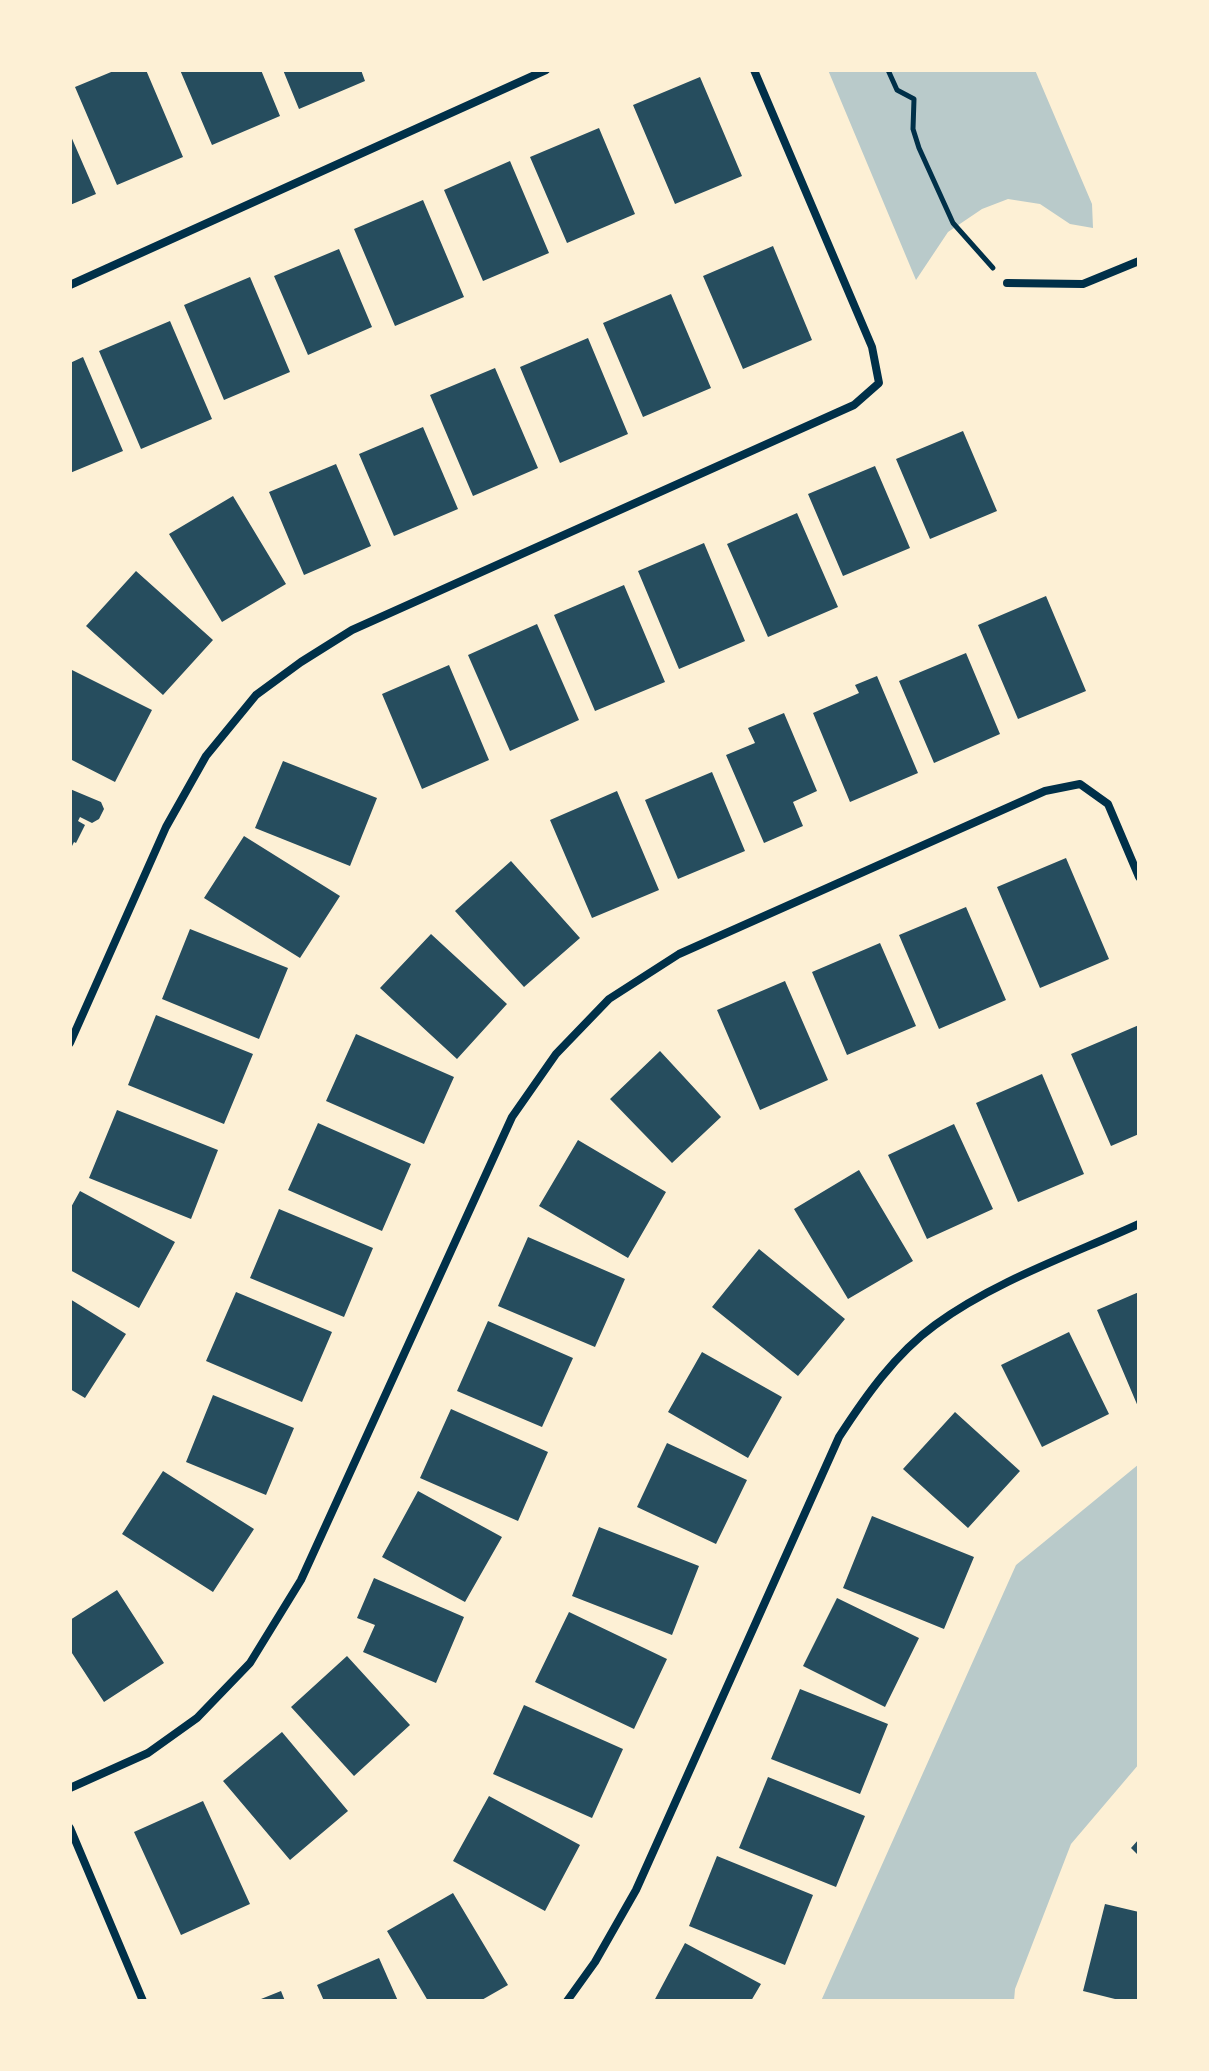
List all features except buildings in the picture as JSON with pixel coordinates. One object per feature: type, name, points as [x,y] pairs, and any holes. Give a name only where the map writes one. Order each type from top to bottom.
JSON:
[{"type":"street","points":[[70,285],[546,70]]},
{"type":"street","points":[[70,1043],[166,827],[206,756],[256,695],[352,630],[854,405],[879,383],[872,347],[754,70]]},
{"type":"street","points":[[1007,283],[1083,284],[1139,261]]},
{"type":"street","points":[[70,1788],[148,1753],[197,1718],[250,1663],[301,1580],[512,1117],[556,1054],[609,999],[679,954],[1045,791],[1080,784],[1108,804],[1139,877]]},
{"type":"street","points":[[567,2001],[595,1962],[636,1890],[839,1437],[863,1400],[932,1327],[974,1299],[1139,1224]]},
{"type":"street","points":[[70,1828],[143,2001]]},
{"type":"path","points":[[888,70],[897,90],[914,99],[913,129],[919,148],[957,230],[1007,283]]},
{"type":"shaded area","points":[[828,70],[1035,70],[1092,204],[1093,228],[1070,224],[1040,204],[1008,199],[982,209],[948,232],[916,280]]},
{"type":"shaded area","points":[[1139,1464],[1139,1764],[1071,1844],[1015,1989],[1014,2001],[821,2001],[1016,1565]]}]
